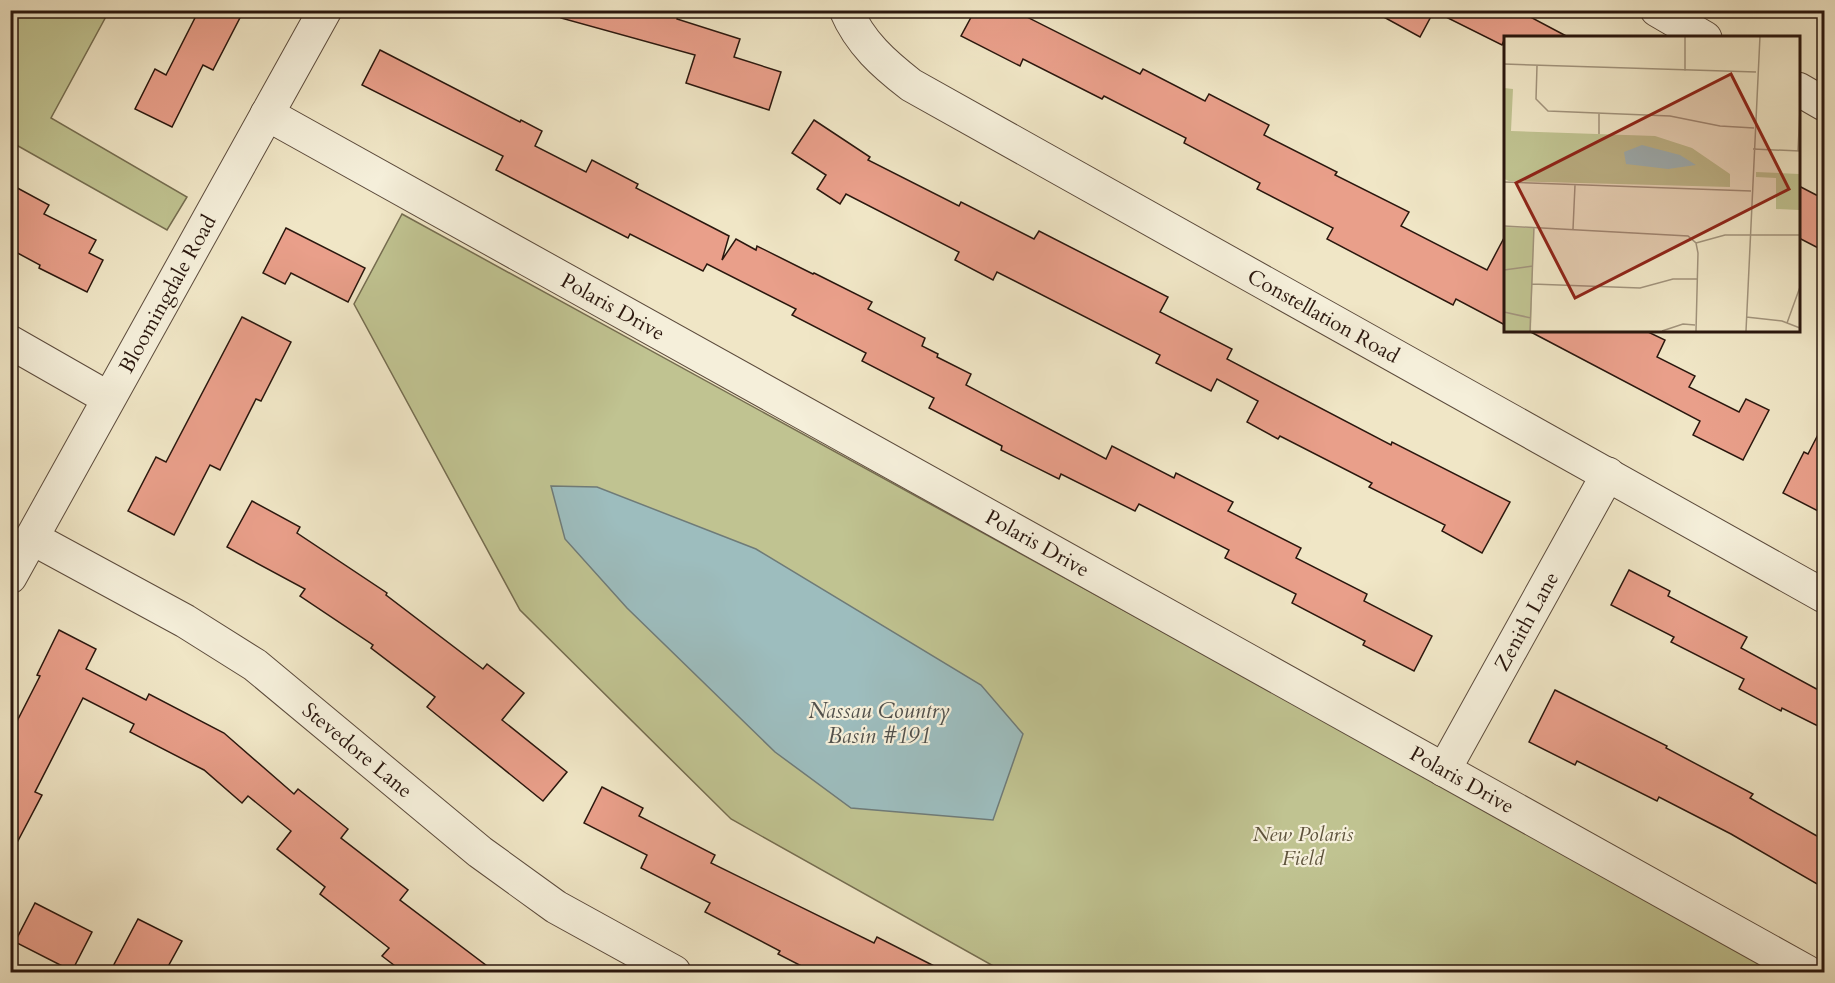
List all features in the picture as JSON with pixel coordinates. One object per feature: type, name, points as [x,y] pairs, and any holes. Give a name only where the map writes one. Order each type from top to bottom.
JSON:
[{"type":"street","name":"Bloomingdale Road","points":[[10,577],[325,10]]},
{"type":"street","name":"Constellation Road","points":[[846,10],[855,30],[883,63],[911,86],[1824,596]]},
{"type":"street","points":[[1657,10],[1702,36]]},
{"type":"street","points":[[1799,90],[1824,104]]},
{"type":"street","name":"Polaris Drive","points":[[267,114],[1807,972]]},
{"type":"street","points":[[10,342],[108,398]]},
{"type":"street","name":"Zenith Lane","points":[[1444,770],[1608,474]]},
{"type":"street","name":"Stevedore Lane","points":[[32,538],[185,621],[255,665],[480,852],[556,907],[674,972]]},
{"type":"green space","points":[[10,11],[109,11],[51,118],[187,197],[167,230],[11,142]]},
{"type":"green space","name":"New Polaris Field","points":[[402,214],[1249,679],[1794,972],[1004,972],[731,819],[520,610],[354,304]]},
{"type":"water","name":"Nassau Country Basin #191","points":[[551,486],[597,487],[756,549],[981,685],[1023,734],[993,820],[851,808],[775,752],[627,608],[565,539]]},
{"type":"building","points":[[199,10],[244,10],[213,70],[203,65],[172,127],[135,109],[155,69],[166,75]]},
{"type":"building","points":[[562,10],[679,10],[677,19],[740,39],[734,57],[781,72],[769,110],[686,83],[695,55],[561,18]]},
{"type":"building","points":[[975,10],[1013,10],[1140,74],[1143,69],[1205,101],[1209,94],[1269,125],[1264,135],[1337,172],[1335,175],[1409,212],[1401,226],[1487,270],[1504,238],[1504,324],[1456,299],[1453,305],[1327,239],[1333,228],[1257,189],[1260,183],[1184,143],[1186,138],[1104,96],[1102,99],[1023,59],[1020,66],[961,36]]},
{"type":"building","points":[[1371,10],[1517,10],[1566,36],[1504,36],[1502,45],[1434,11],[1420,37]]},
{"type":"building","points":[[380,50],[542,131],[535,146],[586,172],[592,160],[638,184],[636,188],[729,236],[722,260],[736,239],[756,250],[757,246],[872,302],[868,309],[925,338],[922,346],[938,354],[937,357],[971,374],[966,385],[1106,459],[1112,446],[1174,478],[1176,473],[1233,502],[1228,511],[1301,548],[1296,558],[1367,594],[1364,601],[1432,636],[1414,671],[1363,645],[1365,641],[1292,603],[1296,594],[1225,558],[1229,550],[1139,504],[1135,511],[1061,474],[1059,479],[1001,450],[1002,446],[929,408],[934,398],[862,361],[866,353],[792,315],[796,309],[707,264],[703,271],[630,234],[628,238],[496,170],[503,156],[362,85]]},
{"type":"building","points":[[814,120],[870,157],[868,160],[959,206],[961,202],[1034,239],[1039,231],[1168,297],[1160,312],[1232,349],[1227,359],[1391,445],[1392,442],[1510,502],[1482,553],[1442,531],[1445,525],[1369,487],[1372,483],[1280,436],[1278,439],[1247,422],[1258,401],[1217,379],[1211,391],[1156,363],[1160,355],[997,272],[993,280],[955,260],[959,252],[846,194],[840,204],[817,189],[826,175],[792,153]]},
{"type":"building","points":[[10,184],[49,205],[44,214],[96,240],[89,253],[103,260],[87,292],[39,268],[40,265],[10,249]]},
{"type":"building","points":[[1799,186],[1824,199],[1824,251],[1799,238]]},
{"type":"building","points":[[286,228],[365,268],[348,302],[291,273],[285,284],[263,273]]},
{"type":"building","points":[[242,317],[291,342],[261,401],[256,399],[220,470],[210,465],[174,535],[128,511],[156,457],[166,462]]},
{"type":"building","points":[[1531,332],[1648,332],[1665,340],[1657,357],[1695,376],[1689,387],[1739,412],[1746,399],[1769,410],[1743,460],[1693,435],[1700,421]]},
{"type":"building","points":[[1824,423],[1824,514],[1783,493],[1804,452],[1808,454]]},
{"type":"building","points":[[252,501],[300,527],[297,533],[387,593],[386,595],[483,669],[487,664],[524,693],[502,720],[567,772],[543,801],[427,707],[435,697],[371,648],[373,645],[300,596],[305,589],[227,547]]},
{"type":"building","points":[[1629,570],[1670,591],[1668,596],[1747,637],[1741,648],[1824,693],[1824,729],[1782,708],[1781,711],[1739,689],[1744,679],[1671,642],[1674,637],[1611,605]]},
{"type":"building","points":[[59,630],[96,649],[86,669],[146,700],[149,694],[224,733],[294,794],[298,789],[348,829],[341,838],[408,890],[400,900],[495,972],[403,972],[382,956],[389,948],[320,894],[325,887],[277,849],[291,831],[248,796],[242,803],[204,770],[130,732],[134,724],[83,698],[35,792],[42,795],[10,856],[10,735],[40,676],[37,675]]},
{"type":"building","points":[[1555,690],[1667,746],[1666,748],[1753,794],[1750,798],[1824,840],[1824,888],[1731,834],[1659,797],[1657,801],[1577,761],[1575,765],[1529,742]]},
{"type":"building","points":[[602,787],[643,808],[639,816],[715,855],[711,863],[874,943],[877,937],[946,972],[813,972],[778,954],[780,951],[705,912],[710,903],[641,868],[647,855],[584,823]]},
{"type":"building","points":[[35,903],[92,932],[72,971],[15,942]]},
{"type":"building","points":[[138,919],[182,941],[165,972],[110,972]]}]
